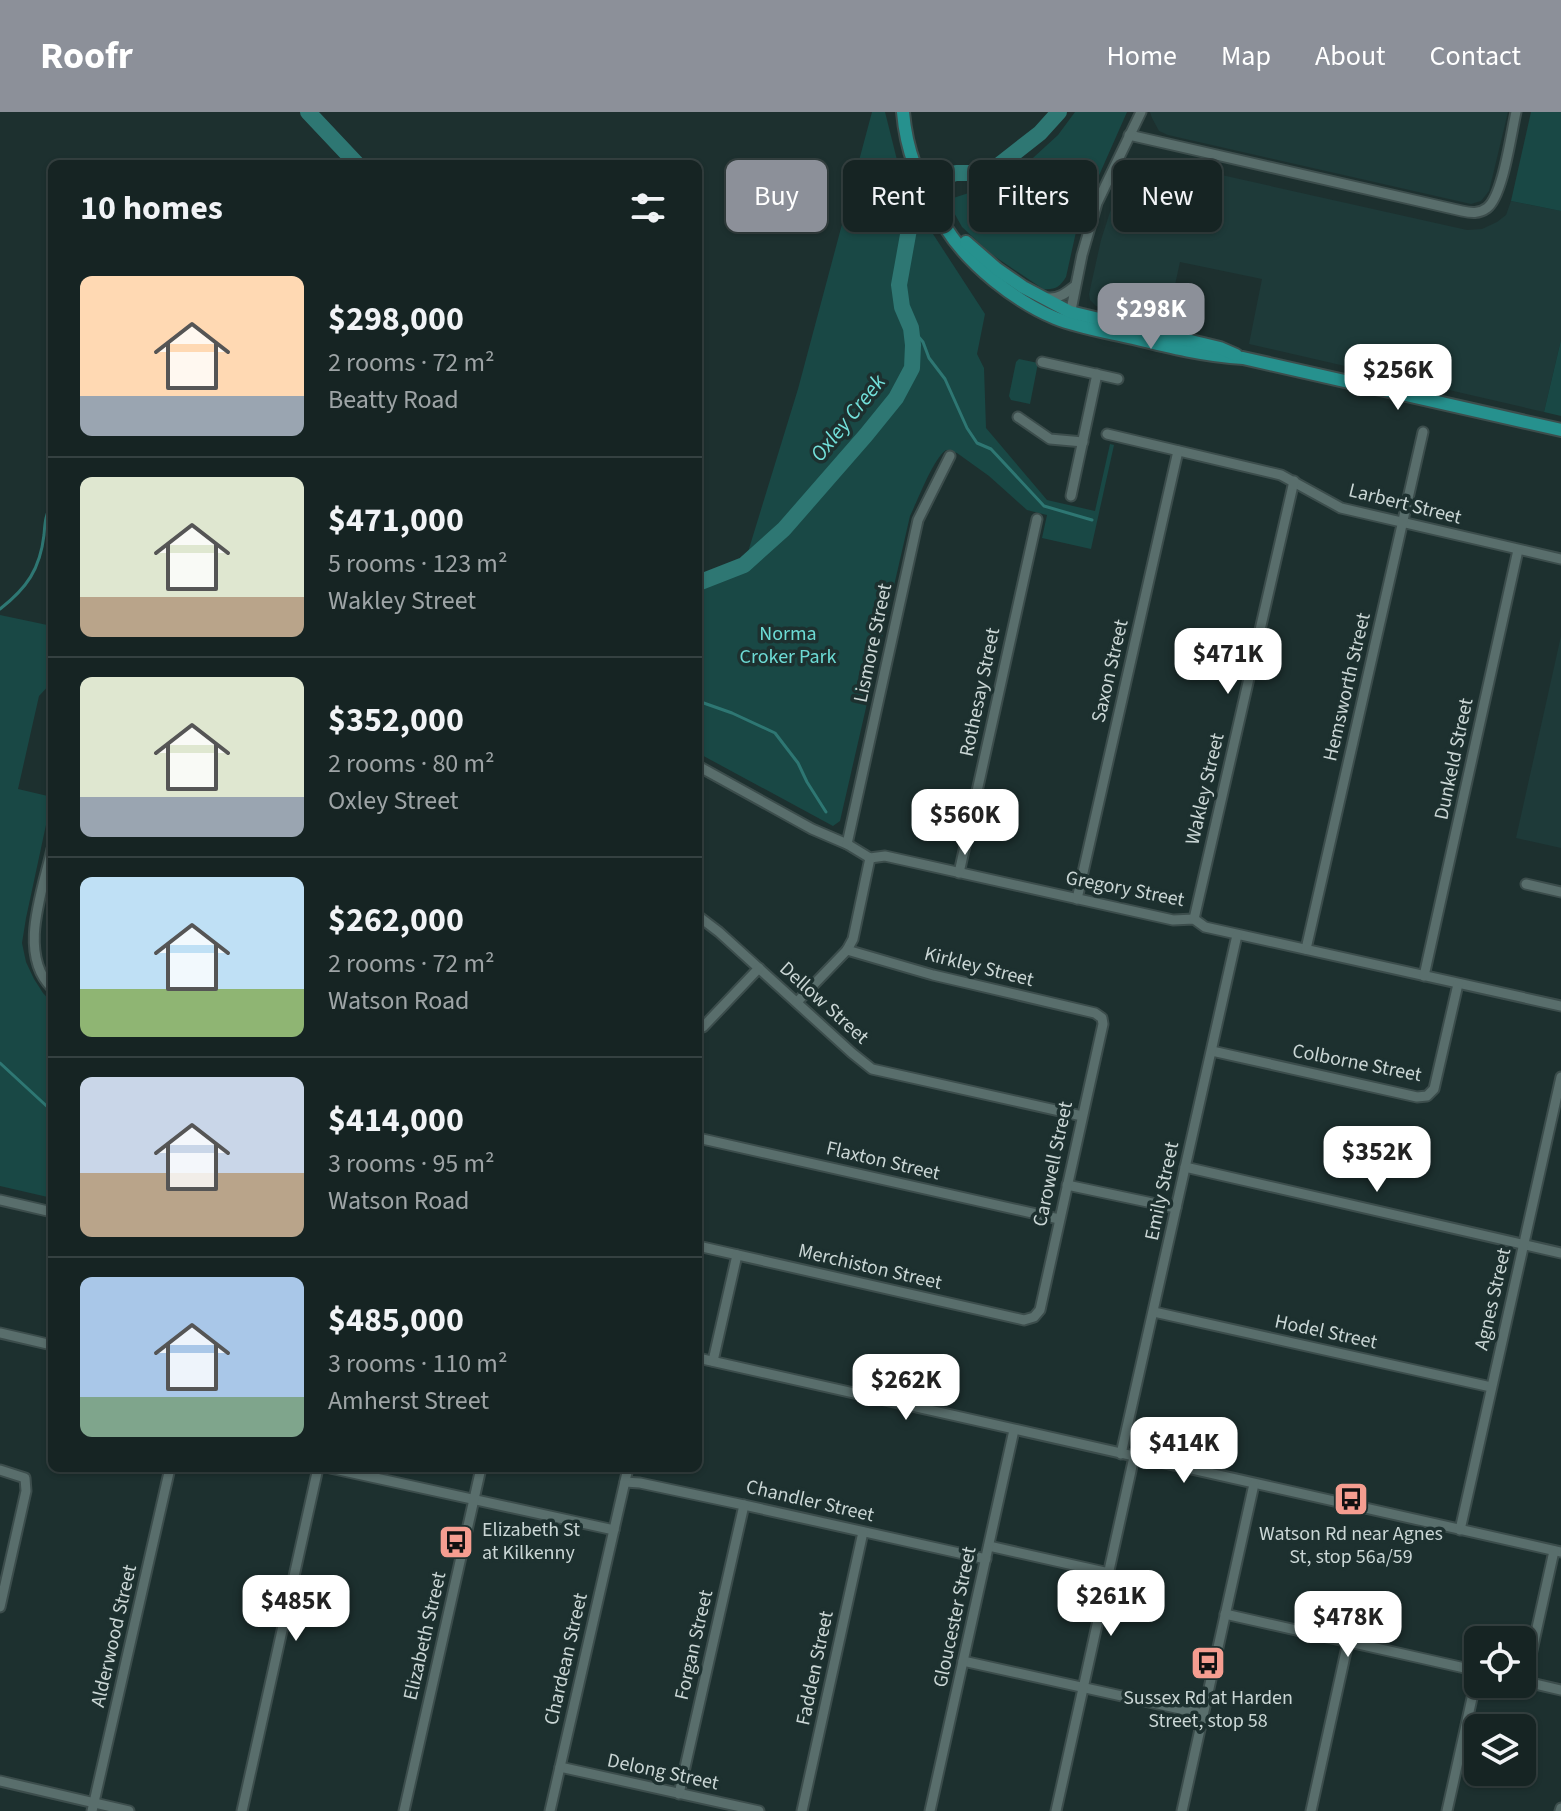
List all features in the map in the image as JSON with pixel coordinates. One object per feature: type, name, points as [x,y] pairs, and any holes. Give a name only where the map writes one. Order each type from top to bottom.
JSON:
[{"type":"main road","points":[[903,112],[904,128],[914,160]]},
{"type":"main road","points":[[953,226],[971,247],[997,269],[1070,318]]},
{"type":"main road","points":[[949,232],[991,277],[1055,318],[1070,318],[1171,347],[1219,357],[1243,358],[1561,430]]},
{"type":"street","points":[[1070,318],[1088,230],[1097,203],[1141,112]]},
{"type":"street","points":[[1129,135],[1479,213],[1489,207],[1495,198],[1516,112]]},
{"type":"street","points":[[1040,297],[1054,299],[1075,286]]},
{"type":"street","points":[[1042,362],[1118,379]]},
{"type":"street","points":[[1071,496],[1097,374]]},
{"type":"street","points":[[1018,417],[1050,439],[1083,442]]},
{"type":"street","name":"Hemsworth Street","points":[[1306,949],[1423,432]]},
{"type":"street","name":"Larbert Street","points":[[1107,434],[1281,475],[1341,508],[1561,559]]},
{"type":"street","name":"Saxon Street","points":[[1077,899],[1178,451]]},
{"type":"street","name":"Lismore Street","points":[[847,844],[918,520],[950,456]]},
{"type":"street","name":"Wakley Street","points":[[1194,919],[1294,481]]},
{"type":"street","name":"Rothesay Street","points":[[959,873],[1037,519]]},
{"type":"street","name":"Dunkeld Street","points":[[1424,976],[1518,550]]},
{"type":"street","name":"Gregory Street","points":[[702,768],[870,858],[885,856],[1173,920],[1194,919],[1205,927],[1237,935],[1561,1006]]},
{"type":"street","points":[[797,1002],[847,950],[853,939],[870,858]]},
{"type":"street","points":[[48,867],[34,928],[33,950],[48,984]]},
{"type":"street","points":[[1526,884],[1561,892]]},
{"type":"street","name":"Dellow Street","points":[[702,919],[872,1069],[1082,1116]]},
{"type":"street","name":"Emily Street","points":[[1121,1454],[1237,935]]},
{"type":"street","name":"Kirkley Street","points":[[847,950],[933,975],[1095,1013],[1102,1018]]},
{"type":"street","points":[[703,1027],[759,968]]},
{"type":"street","name":"Colborne Street","points":[[1212,1051],[1417,1097],[1427,1096],[1434,1089],[1458,984]]},
{"type":"street","name":"Carowell Street","points":[[1034,1317],[1040,1310],[1102,1018]]},
{"type":"street","name":"Agnes Street","points":[[1460,1530],[1524,1244],[1556,1129],[1561,1077]]},
{"type":"street","name":"Flaxton Street","points":[[702,1139],[1059,1219]]},
{"type":"street","points":[[1185,1167],[1561,1253]]},
{"type":"street","points":[[1067,1185],[1176,1208]]},
{"type":"street","points":[[0,1200],[48,1211]]},
{"type":"street","name":"Merchiston Street","points":[[702,1247],[1024,1320],[1034,1317]]},
{"type":"street","points":[[713,1361],[737,1255]]},
{"type":"street","name":"Hodel Street","points":[[1154,1312],[1491,1387]]},
{"type":"street","points":[[0,1333],[48,1344]]},
{"type":"street","points":[[702,1359],[1558,1552],[1536,1635]]},
{"type":"street","name":"Gloucester Street","points":[[930,1811],[1014,1430]]},
{"type":"street","points":[[1056,1811],[1134,1457]]},
{"type":"street","points":[[0,1470],[25,1478],[26,1491],[0,1607]]},
{"type":"street","name":"Alderwood Street","points":[[93,1807],[169,1472]]},
{"type":"street","points":[[242,1811],[317,1472]]},
{"type":"street","points":[[348,1472],[614,1530]]},
{"type":"street","name":"Elizabeth Street","points":[[404,1811],[480,1472]]},
{"type":"street","name":"Chardean Street","points":[[550,1811],[627,1472]]},
{"type":"street","name":"Chandler Street","points":[[625,1482],[986,1559]]},
{"type":"street","points":[[1182,1811],[1254,1484]]},
{"type":"street","name":"Forgan Street","points":[[679,1794],[744,1505]]},
{"type":"street","name":"Fadden Street","points":[[802,1811],[863,1532]]},
{"type":"street","points":[[989,1546],[1109,1573]]},
{"type":"street","points":[[1225,1614],[1464,1668]]},
{"type":"street","points":[[1311,1811],[1348,1642]]},
{"type":"street","points":[[963,1661],[1203,1714]]},
{"type":"street","points":[[1536,1684],[1561,1690]]},
{"type":"street","points":[[1447,1811],[1472,1698]]},
{"type":"street","name":"Delong Street","points":[[560,1767],[759,1811]]},
{"type":"street","points":[[0,1781],[93,1807],[129,1811]]},
{"type":"shaded area","points":[[1150,112],[1508,112],[1489,191],[1481,201],[1471,204],[1168,135],[1159,131]]},
{"type":"shaded area","points":[[1222,175],[1467,230],[1482,229],[1497,222],[1506,215],[1511,201],[1561,211],[1561,340],[1544,412],[1249,344],[1262,279],[1180,262],[1165,331],[1096,306],[1089,294],[1113,206],[1113,232],[1222,232]]},
{"type":"shaded area","points":[[1561,636],[1561,848],[1516,838]]},
{"type":"green space","name":"Norma Croker Park","points":[[872,112],[885,112],[897,160],[859,160]]},
{"type":"green space","points":[[1075,112],[1127,112],[1097,180],[1097,160],[1031,160],[1058,135]]},
{"type":"green space","points":[[1531,112],[1561,112],[1561,211],[1511,201]]},
{"type":"green space","points":[[969,193],[969,232],[1076,232],[1062,283],[1051,289],[1043,289],[991,254],[962,227],[953,211],[953,198]]},
{"type":"green space","name":"Norma Croker Park","points":[[843,221],[843,232],[932,232],[985,314],[977,354],[984,368],[986,428],[1047,500],[1095,511],[1110,444],[1114,445],[1091,549],[1042,538],[1047,515],[1027,510],[957,453],[946,450],[941,455],[910,516],[840,821],[833,826],[702,755],[702,581],[744,565],[798,389]]},
{"type":"green space","points":[[1561,340],[1561,416],[1544,412]]},
{"type":"green space","points":[[1019,359],[1038,363],[1030,404],[1011,400],[1009,396]]},
{"type":"green space","points":[[0,615],[48,625],[48,686],[39,696],[18,789],[48,796],[48,816],[22,943],[26,962],[48,999],[48,1197],[0,1186]]},
{"type":"waterway","name":"Oxley Creek","points":[[308,112],[353,160]]},
{"type":"waterway","name":"Oxley Creek","points":[[702,581],[744,565],[784,529],[896,398],[912,368],[913,345],[899,285],[911,218],[923,195],[941,178],[956,173],[975,173],[999,165],[1040,133],[1059,112]]},
{"type":"waterway","points":[[911,328],[945,379],[977,443],[991,449],[1044,506],[1092,520]]},
{"type":"waterway","points":[[0,609],[31,577],[42,547],[48,513]]},
{"type":"waterway","points":[[702,702],[775,733],[798,763],[826,812]]},
{"type":"waterway","points":[[0,1063],[48,1107]]},
{"type":"place","name":"Watson Rd near Agnes St, stop 56a/59","points":[[1351,1499]]},
{"type":"place","name":"Elizabeth St at Kilkenny","points":[[456,1542]]},
{"type":"place","name":"Sussex Rd at Harden Street, stop 58","points":[[1208,1663]]}]
